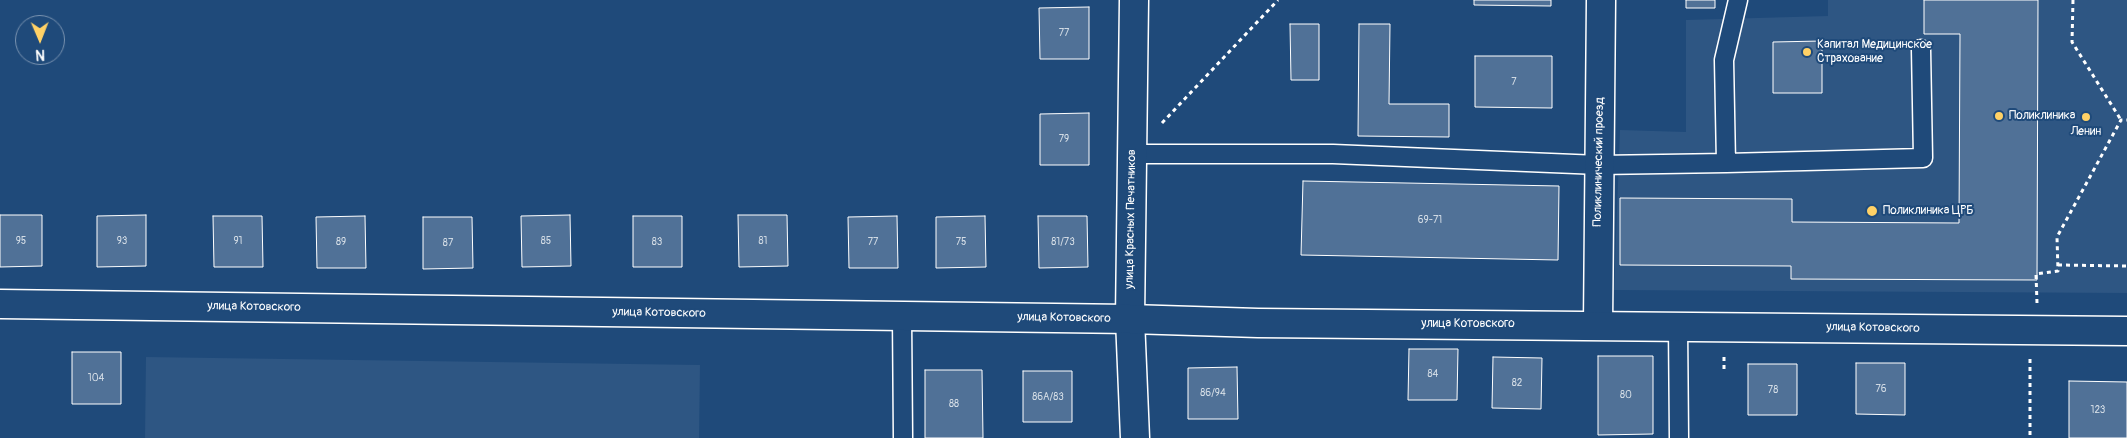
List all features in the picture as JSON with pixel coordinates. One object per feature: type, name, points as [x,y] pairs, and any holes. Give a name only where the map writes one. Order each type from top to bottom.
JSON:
[{"type":"street","name":"улица Красных Печатников","points":[[1134,0],[1130,319],[1135,438]]},
{"type":"street","name":"Поликлинический проезд","points":[[1598,325],[1601,0]]},
{"type":"street","name":"улица Котовского","points":[[0,304],[1130,319],[1258,323],[2127,330]]},
{"type":"lane","points":[[1726,163],[1724,60],[1738,0]]},
{"type":"lane","points":[[1132,154],[1333,154],[1599,165],[1923,158],[1921,49]]},
{"type":"lane","points":[[902,316],[903,438]]},
{"type":"lane","points":[[1678,325],[1679,438]]},
{"type":"path","points":[[1132,154],[1278,0]]},
{"type":"path","points":[[2073,0],[2072,42],[2121,120]]},
{"type":"path","points":[[2121,120],[2127,120]]},
{"type":"path","points":[[2030,438],[2036,274],[2058,271],[2057,237],[2121,120]]},
{"type":"path","points":[[2058,265],[2127,266]]},
{"type":"shaded area","name":"Поликлиника ЦРБ","points":[[1828,0],[2127,0],[2127,293],[1614,290],[1620,130],[1686,132],[1686,20],[1828,16]]},
{"type":"shaded area","points":[[146,357],[700,365],[699,438],[145,438]]},
{"type":"building","points":[[1474,0],[1551,0],[1551,6],[1474,5]]},
{"type":"building","points":[[1686,0],[1715,0],[1715,8],[1686,8]]},
{"type":"building","name":"Поликлиника","points":[[1924,0],[2038,0],[2037,280],[1791,279],[1791,266],[1620,265],[1620,198],[1792,199],[1792,222],[1959,223],[1960,34],[1924,34]]},
{"type":"building","points":[[1089,7],[1089,59],[1040,59],[1039,8]]},
{"type":"building","points":[[1290,24],[1319,24],[1319,80],[1291,80]]},
{"type":"building","points":[[1359,24],[1390,24],[1389,104],[1449,104],[1449,137],[1358,136]]},
{"type":"building","points":[[1822,41],[1822,93],[1773,93],[1773,42]]},
{"type":"building","points":[[1475,56],[1552,56],[1552,108],[1475,107]]},
{"type":"building","points":[[1089,113],[1089,165],[1040,165],[1040,114]]},
{"type":"building","points":[[1303,181],[1559,186],[1558,260],[1301,255]]},
{"type":"building","points":[[0,215],[42,215],[42,266],[0,267]]},
{"type":"building","points":[[146,215],[146,266],[97,267],[97,216]]},
{"type":"building","points":[[570,215],[571,266],[522,267],[521,216]]},
{"type":"building","points":[[738,215],[787,215],[788,266],[739,267]]},
{"type":"building","points":[[213,216],[262,216],[263,267],[214,267]]},
{"type":"building","points":[[365,216],[366,268],[317,268],[316,217]]},
{"type":"building","points":[[633,216],[682,216],[682,267],[633,267]]},
{"type":"building","points":[[897,216],[898,268],[849,268],[848,217]]},
{"type":"building","points":[[985,216],[986,267],[936,268],[936,217]]},
{"type":"building","points":[[1038,216],[1087,216],[1088,267],[1039,268]]},
{"type":"building","points":[[423,217],[472,217],[473,268],[423,269]]},
{"type":"building","points":[[1409,349],[1458,349],[1457,400],[1408,400]]},
{"type":"building","points":[[72,352],[121,352],[121,404],[72,404]]},
{"type":"building","points":[[1598,356],[1653,356],[1653,434],[1598,435]]},
{"type":"building","points":[[1493,357],[1542,358],[1541,409],[1492,408]]},
{"type":"building","points":[[1856,363],[1905,363],[1905,415],[1856,414]]},
{"type":"building","points":[[1748,364],[1797,364],[1797,415],[1748,415]]},
{"type":"building","points":[[1237,367],[1238,419],[1188,419],[1188,368]]},
{"type":"building","points":[[925,370],[982,370],[983,438],[925,438]]},
{"type":"building","points":[[1023,371],[1072,371],[1072,422],[1023,422]]},
{"type":"building","points":[[2069,381],[2127,382],[2127,438],[2069,438]]},
{"type":"place","name":"Капитал Медицинское Страхование","points":[[1807,52]]},
{"type":"place","name":"Поликлиника","points":[[1999,116]]},
{"type":"place","name":"Ленин","points":[[2086,117]]},
{"type":"place","name":"Поликлиника ЦРБ","points":[[1872,211]]}]
